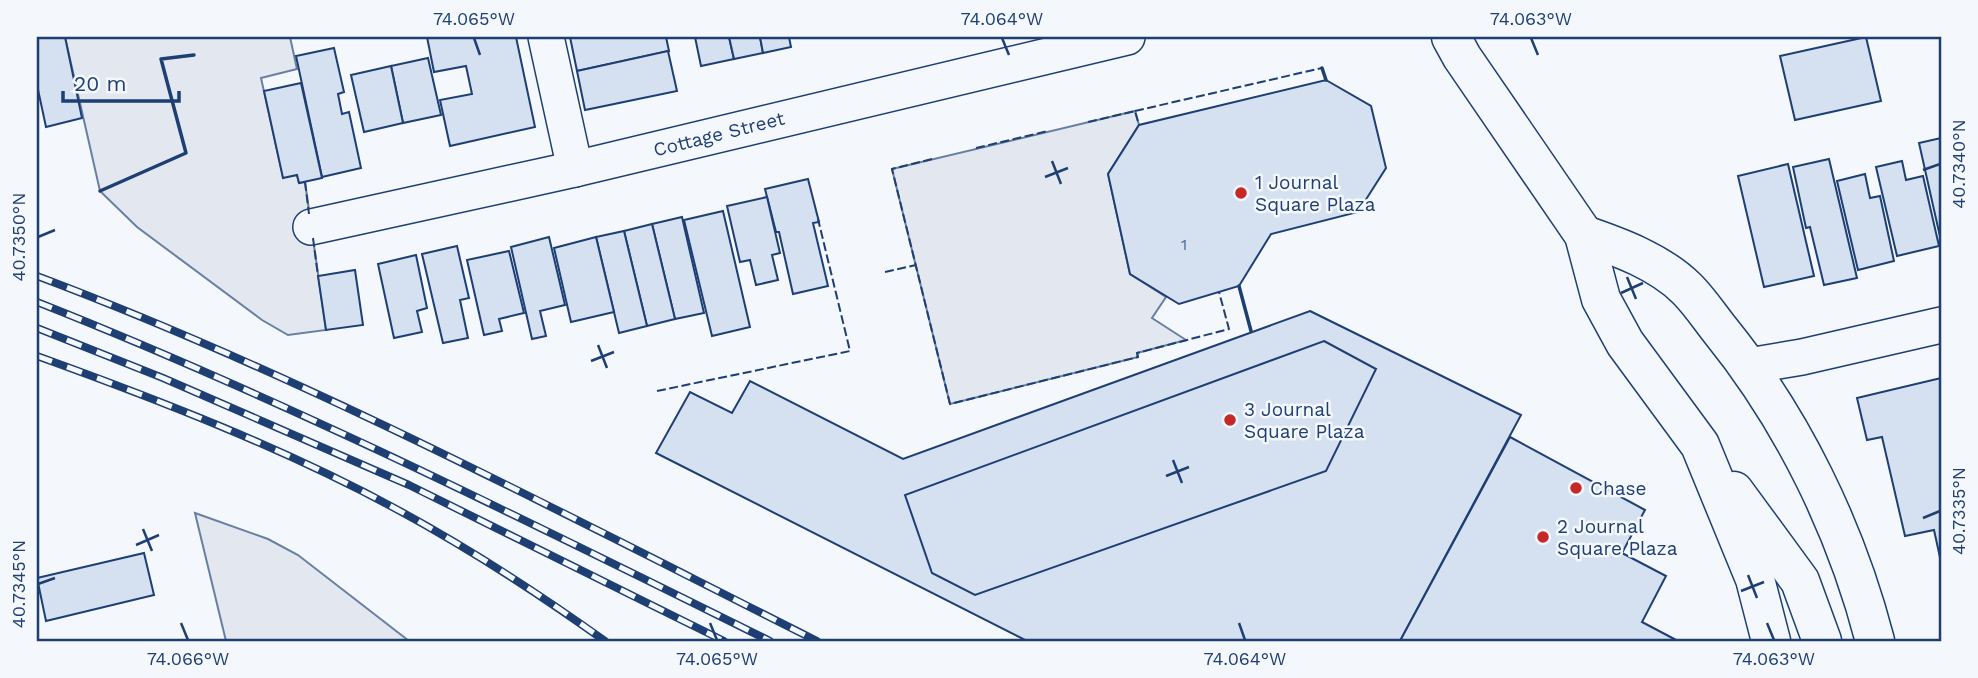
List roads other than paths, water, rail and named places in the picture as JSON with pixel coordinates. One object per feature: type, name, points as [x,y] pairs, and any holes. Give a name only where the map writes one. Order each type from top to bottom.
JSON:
[{"type":"main road","points":[[1451,37],[1461,57],[1584,235],[1590,268],[1601,299],[1625,343],[1800,581],[1822,641]]},
{"type":"main road","points":[[1584,235],[1617,247],[1652,265],[1686,288],[1749,366],[1811,469],[1847,555],[1875,641]]},
{"type":"main road","points":[[1700,445],[1755,579],[1771,641]]},
{"type":"street","points":[[546,37],[575,169]]},
{"type":"street","name":"Cottage Street","points":[[311,227],[575,169],[1127,37]]},
{"type":"street","points":[[1749,366],[1802,357],[1941,325]]},
{"type":"railway","points":[[37,276],[137,315],[334,402],[528,495],[817,641]]},
{"type":"railway","points":[[37,302],[316,421],[770,641]]},
{"type":"railway","points":[[37,328],[163,378],[409,485],[724,641]]},
{"type":"railway","points":[[37,356],[220,426],[355,487],[477,556],[605,641]]},
{"type":"place","name":"1 Journal Square Plaza","points":[[1241,193]]},
{"type":"place","name":"3 Journal Square Plaza","points":[[1230,420]]},
{"type":"place","name":"Chase","points":[[1576,488]]},
{"type":"place","name":"2 Journal Square Plaza","points":[[1543,537]]}]
